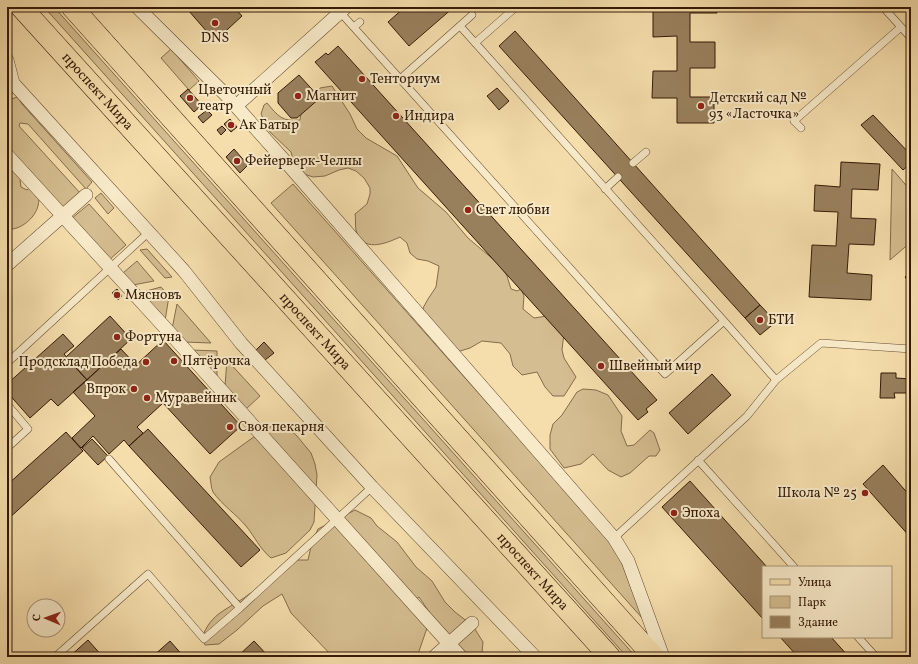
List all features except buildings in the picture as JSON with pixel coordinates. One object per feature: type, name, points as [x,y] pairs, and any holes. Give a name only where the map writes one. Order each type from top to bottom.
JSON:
[{"type":"main road","name":"проспект Мира","points":[[21,7],[610,657]]},
{"type":"main road","points":[[72,7],[654,657]]},
{"type":"street","points":[[137,7],[236,106],[614,538],[628,562],[663,657]]},
{"type":"street","points":[[236,106],[343,10]]},
{"type":"street","points":[[7,60],[10,87],[149,232],[184,271],[242,343],[372,487],[534,657]]},
{"type":"street","points":[[7,155],[461,657]]},
{"type":"street","points":[[7,265],[86,195]]},
{"type":"street","points":[[434,657],[472,623]]},
{"type":"lane","points":[[475,43],[516,7]]},
{"type":"lane","points":[[884,7],[911,38]]},
{"type":"lane","points":[[343,10],[354,27],[665,374],[724,322]]},
{"type":"lane","points":[[400,79],[472,14]]},
{"type":"lane","points":[[354,27],[360,22]]},
{"type":"lane","points":[[460,26],[776,380]]},
{"type":"lane","points":[[801,128],[794,121],[871,52],[901,28]]},
{"type":"lane","points":[[633,163],[646,152]]},
{"type":"lane","points":[[605,188],[618,177]]},
{"type":"lane","points":[[7,363],[149,232]]},
{"type":"lane","points":[[614,538],[747,416],[776,380],[821,343],[911,349]]},
{"type":"lane","points":[[7,404],[28,429],[7,448]]},
{"type":"lane","points":[[109,459],[240,608]]},
{"type":"lane","points":[[698,460],[793,566]]},
{"type":"lane","points":[[55,657],[148,574],[204,639],[372,487]]},
{"type":"lane","points":[[859,638],[876,655]]},
{"type":"green space","points":[[44,7],[54,7],[636,657],[627,657]]},
{"type":"green space","points":[[171,49],[199,81],[189,90],[161,58]]},
{"type":"green space","points":[[332,86],[350,114],[357,129],[366,138],[397,156],[418,188],[446,212],[468,238],[501,266],[507,276],[511,289],[517,291],[521,289],[524,296],[523,309],[534,318],[547,316],[564,333],[562,350],[564,358],[576,377],[564,396],[553,396],[545,387],[537,372],[522,375],[513,366],[510,354],[501,343],[482,341],[470,348],[457,352],[426,319],[423,308],[436,287],[439,266],[428,261],[417,259],[410,253],[407,243],[400,237],[375,245],[363,242],[356,230],[355,214],[367,204],[370,194],[370,188],[364,178],[356,171],[348,168],[325,176],[313,177],[301,173],[294,163],[291,152],[270,132],[261,114],[264,105],[267,103],[278,115],[285,119],[300,120],[302,107],[316,97],[320,88]]},
{"type":"green space","points":[[18,97],[22,104],[92,182],[86,189],[28,124],[20,123],[19,126],[81,194],[63,210],[40,193],[38,206],[34,215],[22,226],[12,229],[7,229],[7,112],[9,114],[10,104],[7,100]],"holes":[[[27,171],[32,185],[27,190],[21,187],[20,180]]]},
{"type":"green space","points":[[892,169],[911,191],[911,242],[890,260]]},
{"type":"green space","points":[[293,184],[616,548],[643,619],[271,203]]},
{"type":"green space","points":[[101,193],[114,208],[108,214],[95,198]]},
{"type":"green space","points":[[89,204],[126,245],[109,260],[71,219]]},
{"type":"green space","points":[[147,249],[172,277],[165,278],[140,250]]},
{"type":"green space","points":[[137,261],[154,281],[133,285],[123,273]]},
{"type":"green space","points":[[161,287],[169,296],[165,321],[139,293]]},
{"type":"green space","points":[[177,304],[211,343],[184,342],[172,329]]},
{"type":"green space","points":[[192,350],[217,351],[217,377]]},
{"type":"green space","points":[[227,360],[260,396],[246,409],[225,386]]},
{"type":"green space","points":[[583,389],[596,390],[608,395],[622,416],[621,431],[627,446],[634,445],[650,430],[654,433],[660,450],[656,456],[649,456],[630,473],[621,477],[608,470],[593,454],[581,464],[564,468],[550,449],[550,435],[553,424],[562,415],[577,392]]},
{"type":"green space","points":[[272,426],[289,429],[297,436],[311,453],[317,475],[314,522],[310,530],[286,553],[271,558],[246,526],[213,492],[210,477],[219,462],[262,431]]},
{"type":"green space","points":[[355,510],[371,518],[377,526],[397,542],[416,567],[432,581],[445,602],[473,626],[483,642],[482,653],[478,657],[466,657],[434,619],[419,597],[414,600],[427,628],[417,657],[333,657],[291,613],[282,594],[263,606],[219,644],[205,645],[202,638],[210,622],[215,617],[260,587],[292,560],[308,560],[312,542],[318,529]]},
{"type":"place","name":"DNS","points":[[215,23]]},
{"type":"place","name":"Тенториум","points":[[362,79]]},
{"type":"place","name":"Магнит","points":[[298,96]]},
{"type":"place","name":"Цветочный театр","points":[[190,98]]},
{"type":"place","name":"Детский сад № 93 «Ласточка»","points":[[701,106]]},
{"type":"place","name":"Индира","points":[[396,116]]},
{"type":"place","name":"Ак Батыр","points":[[231,125]]},
{"type":"place","name":"Фейерверк-Челны","points":[[237,161]]},
{"type":"place","name":"Свет любви","points":[[468,210]]},
{"type":"place","name":"Мясновъ","points":[[117,295]]},
{"type":"place","name":"БТИ","points":[[760,320]]},
{"type":"place","name":"Фортуна","points":[[117,337]]},
{"type":"place","name":"Пятёрочка","points":[[174,361]]},
{"type":"place","name":"Продсклад Победа","points":[[146,362]]},
{"type":"place","name":"Швейный мир","points":[[601,366]]},
{"type":"place","name":"Впрок","points":[[134,389]]},
{"type":"place","name":"Муравейник","points":[[147,398]]},
{"type":"place","name":"Своя пекарня","points":[[230,427]]},
{"type":"place","name":"Школа № 25","points":[[865,493]]},
{"type":"place","name":"Эпоха","points":[[674,513]]}]
